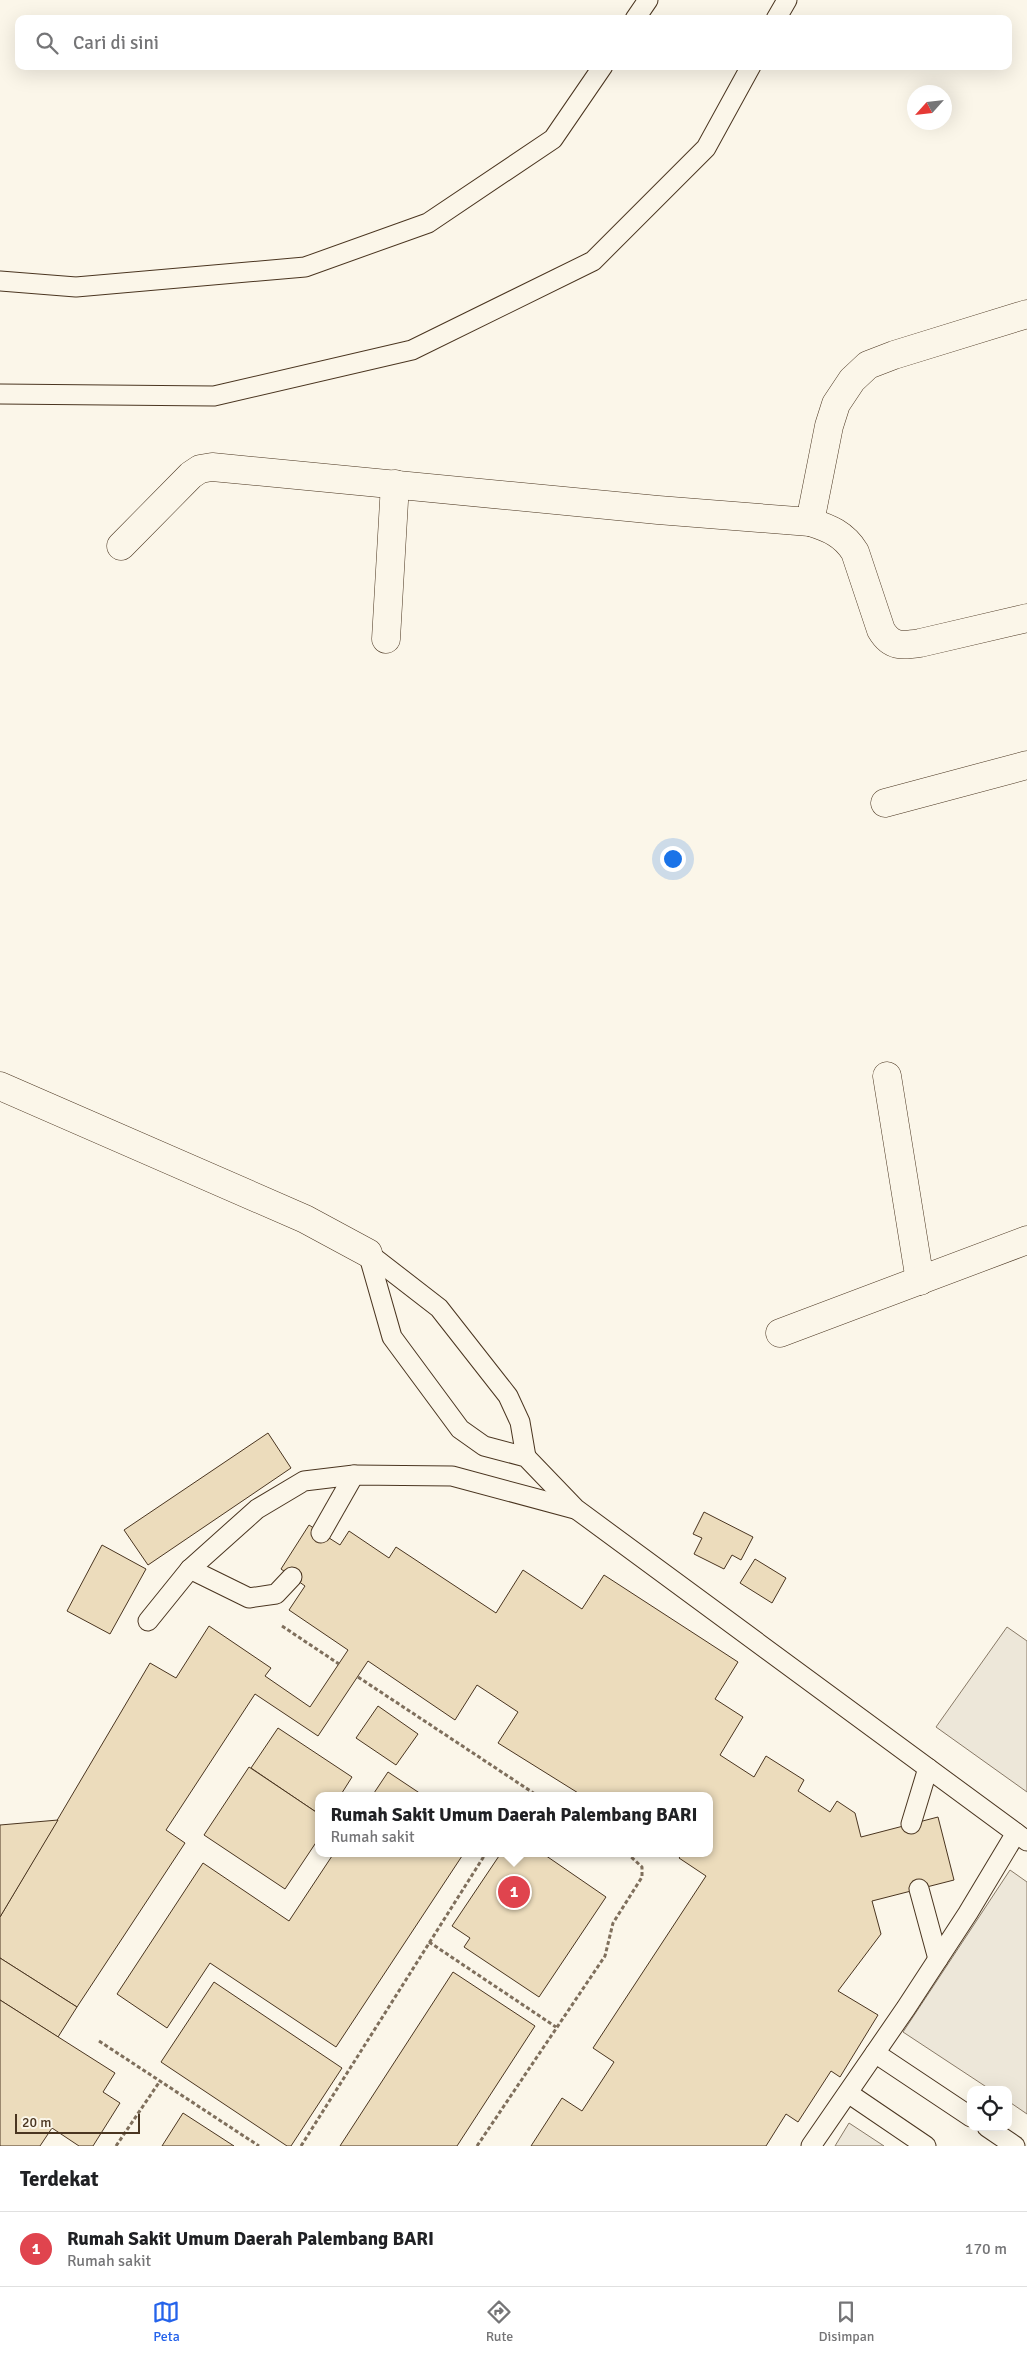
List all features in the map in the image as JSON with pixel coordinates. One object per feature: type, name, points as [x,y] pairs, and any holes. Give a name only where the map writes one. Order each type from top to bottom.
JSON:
[{"type":"street","points":[[810,522],[829,426],[836,404],[852,380],[868,366],[894,355],[1027,314]]},
{"type":"street","points":[[121,546],[200,469],[234,468],[658,510],[810,522],[837,533],[855,552],[880,630],[886,639],[893,644],[902,646],[920,643],[1027,618]]},
{"type":"street","points":[[386,639],[396,484]]},
{"type":"street","points":[[885,803],[1027,765]]},
{"type":"street","points":[[887,1076],[920,1281]]},
{"type":"street","points":[[0,1086],[305,1219],[368,1254]]},
{"type":"street","points":[[780,1334],[1027,1240]]},
{"type":"lane","points":[[638,15],[648,0]]},
{"type":"lane","points":[[778,15],[787,0]]},
{"type":"lane","points":[[0,281],[76,287],[305,267],[314,264],[428,223],[553,139],[600,70]]},
{"type":"lane","points":[[0,394],[214,396],[412,350],[593,262],[706,148],[748,70]]},
{"type":"lane","points":[[368,1254],[439,1308],[508,1396],[520,1422],[526,1458]]},
{"type":"lane","points":[[368,1254],[392,1336],[460,1429],[484,1446],[526,1458],[576,1509],[1021,1837],[811,2146]]},
{"type":"lane","points":[[148,1621],[190,1570],[257,1509],[304,1481],[354,1475],[452,1476],[576,1509]]},
{"type":"lane","points":[[321,1533],[354,1475]]},
{"type":"lane","points":[[190,1570],[249,1598],[276,1594],[292,1577]]},
{"type":"lane","points":[[911,1824],[928,1768]]},
{"type":"lane","points":[[919,1889],[938,1959]]},
{"type":"lane","points":[[876,2053],[967,2114]]},
{"type":"lane","points":[[848,2093],[926,2146]]},
{"type":"lane","points":[[993,2131],[1015,2146]]},
{"type":"path","points":[[249,1598],[271,1619],[339,1664]]},
{"type":"path","points":[[358,1677],[531,1792]]},
{"type":"path","points":[[301,2146],[483,1857]]},
{"type":"path","points":[[477,2146],[556,2026],[605,1956],[613,1923],[642,1877],[642,1866],[632,1857]]},
{"type":"path","points":[[428,1942],[556,2026]]},
{"type":"path","points":[[99,2041],[259,2146]]},
{"type":"path","points":[[116,2146],[160,2081]]},
{"type":"shaded area","points":[[1007,1627],[1027,1641],[1027,1792],[936,1727]]},
{"type":"shaded area","points":[[1010,1870],[1027,1882],[1027,2114],[1012,2104],[1012,2086],[985,2086],[903,2032]]},
{"type":"shaded area","points":[[849,2123],[884,2146],[835,2146]]},
{"type":"building","points":[[268,1433],[291,1468],[148,1565],[124,1530]]},
{"type":"building","points":[[704,1512],[753,1537],[741,1560],[732,1555],[724,1569],[694,1554],[702,1538],[693,1534]]},
{"type":"building","points":[[309,1525],[340,1545],[349,1531],[389,1558],[396,1547],[496,1613],[523,1570],[582,1609],[604,1575],[738,1662],[715,1699],[743,1717],[720,1755],[754,1777],[766,1756],[804,1780],[798,1791],[830,1812],[837,1801],[855,1813],[861,1837],[938,1817],[954,1880],[872,1901],[881,1934],[838,1991],[878,2015],[840,2077],[831,2071],[798,2122],[786,2114],[766,2146],[531,2146],[562,2098],[582,2111],[614,2062],[593,2048],[706,1876],[679,1858],[713,1857],[713,1792],[577,1792],[498,1743],[518,1712],[477,1685],[455,1720],[368,1661],[318,1736],[255,1694],[166,1830],[185,1843],[77,2007],[0,1958],[0,1917],[150,1663],[176,1678],[209,1626],[271,1668],[265,1676],[310,1707],[348,1650],[289,1610],[305,1586],[281,1569]]},
{"type":"building","points":[[102,1545],[146,1569],[110,1634],[67,1611]]},
{"type":"building","points":[[755,1559],[786,1578],[772,1603],[740,1583]]},
{"type":"building","points":[[378,1706],[418,1734],[396,1765],[356,1738]]},
{"type":"building","points":[[278,1728],[352,1777],[343,1792],[315,1792],[315,1811],[251,1768]]},
{"type":"building","points":[[249,1767],[315,1811],[315,1844],[285,1889],[204,1835]]},
{"type":"building","points":[[388,1772],[418,1792],[375,1792]]},
{"type":"building","points":[[58,1820],[0,1917],[0,1825]]},
{"type":"building","points":[[331,1857],[461,1857],[336,2047],[210,1963],[167,2028],[117,1994],[203,1863],[289,1921]]},
{"type":"building","points":[[498,1857],[548,1857],[606,1897],[539,1997],[464,1947],[470,1938],[452,1926]]},
{"type":"building","points":[[0,1958],[77,2007],[58,2037],[0,2000]]},
{"type":"building","points":[[453,1972],[535,2026],[457,2146],[340,2146]]},
{"type":"building","points":[[214,1982],[342,2068],[291,2146],[287,2146],[161,2062]]},
{"type":"building","points":[[0,2000],[115,2073],[103,2092],[120,2103],[93,2146],[79,2146],[52,2128],[40,2146],[0,2146]]},
{"type":"building","points":[[183,2113],[234,2146],[162,2146]]},
{"type":"place","name":"Rumah Sakit Umum Daerah Palembang BARI","points":[[514,1892]]}]
